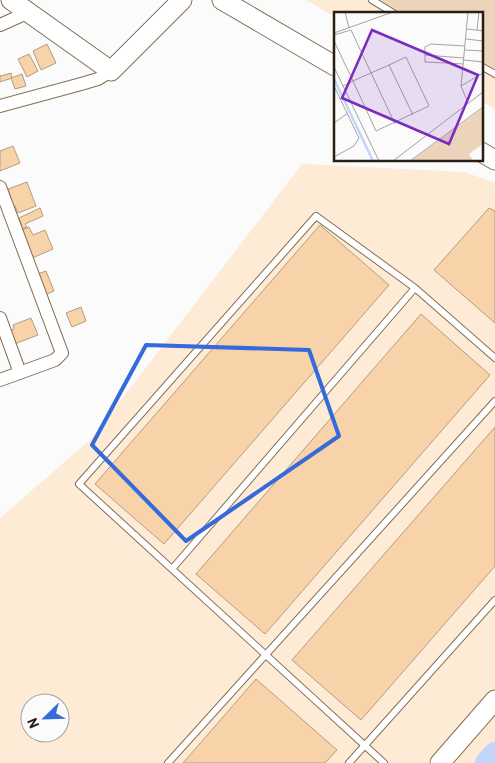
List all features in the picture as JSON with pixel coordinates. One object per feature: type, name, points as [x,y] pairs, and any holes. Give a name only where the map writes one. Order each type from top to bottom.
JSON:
[{"type":"main road","points":[[11,0],[111,71],[182,0]]},
{"type":"main road","points":[[222,0],[334,65]]},
{"type":"main road","points":[[482,153],[495,160]]},
{"type":"main road","points":[[440,763],[495,700]]},
{"type":"street","points":[[0,25],[29,12]]},
{"type":"street","points":[[0,106],[98,79],[111,71]]},
{"type":"street","points":[[0,187],[62,353],[55,360],[0,380]]},
{"type":"street","points":[[0,318],[20,373]]},
{"type":"lane","points":[[372,0],[392,12]]},
{"type":"lane","points":[[482,67],[495,74]]},
{"type":"lane","points":[[384,763],[79,484],[316,216],[415,288],[495,358]]},
{"type":"lane","points":[[172,569],[415,288]]},
{"type":"lane","points":[[168,763],[495,401]]},
{"type":"lane","points":[[349,763],[495,600]]},
{"type":"highlighted area","points":[[146,345],[309,350],[339,436],[186,541],[92,445]]},
{"type":"shaded area","points":[[306,0],[495,0],[495,109],[482,102],[482,12],[334,12],[334,16]]},
{"type":"shaded area","points":[[381,0],[495,0],[495,69],[482,61],[482,12],[401,12]]},
{"type":"shaded area","points":[[302,164],[465,172],[495,183],[495,763],[0,763],[0,518],[92,438]]},
{"type":"building","points":[[47,44],[56,63],[41,70],[33,51]]},
{"type":"building","points":[[29,54],[38,71],[27,77],[18,59]]},
{"type":"building","points":[[11,73],[12,78],[0,82],[0,75]]},
{"type":"building","points":[[22,74],[26,86],[15,89],[11,78]]},
{"type":"building","points":[[13,146],[20,163],[0,171],[0,151]]},
{"type":"building","points":[[27,182],[36,206],[18,213],[15,206],[7,209],[3,199],[10,196],[8,189]]},
{"type":"building","points":[[40,208],[43,216],[25,224],[27,227],[17,231],[16,229],[22,226],[19,218]]},
{"type":"building","points":[[489,208],[495,211],[495,323],[434,270]]},
{"type":"building","points":[[320,225],[389,285],[164,544],[95,484]]},
{"type":"building","points":[[29,227],[33,235],[45,230],[53,249],[28,260],[17,232]]},
{"type":"building","points":[[46,271],[54,291],[40,297],[32,276]]},
{"type":"building","points":[[81,307],[86,321],[72,327],[66,313]]},
{"type":"building","points":[[421,314],[490,375],[265,634],[196,574]]},
{"type":"building","points":[[31,318],[38,335],[12,345],[6,332],[14,329],[13,325]]},
{"type":"building","points":[[495,427],[495,566],[361,720],[292,660]]},
{"type":"building","points":[[256,679],[337,750],[325,763],[183,763]]},
{"type":"waterway","points":[[487,763],[495,754]]}]
